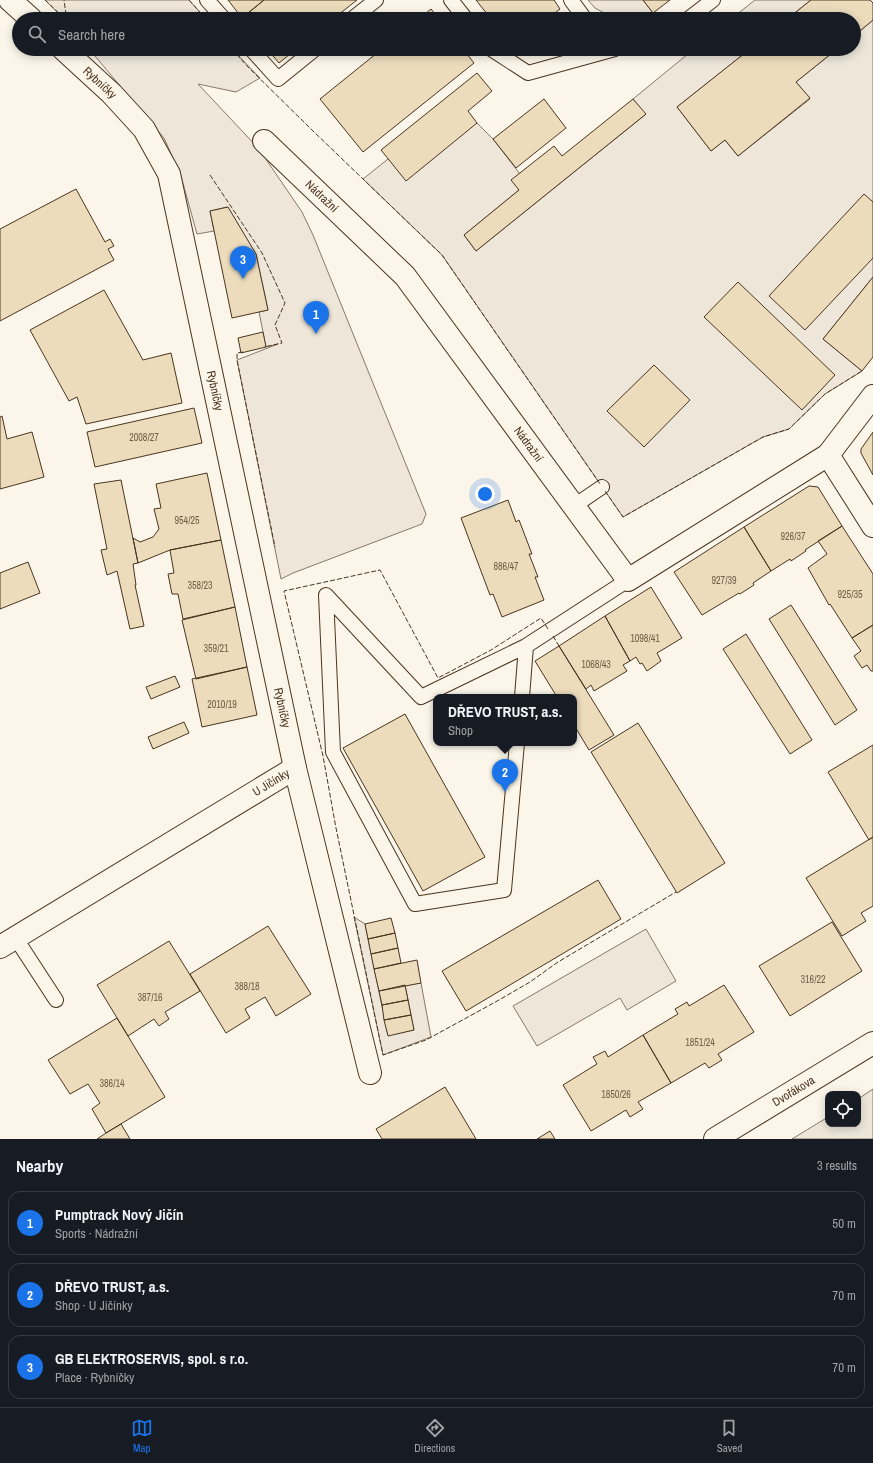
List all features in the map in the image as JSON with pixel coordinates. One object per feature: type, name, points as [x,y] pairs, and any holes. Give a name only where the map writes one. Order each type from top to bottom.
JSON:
[{"type":"street","points":[[10,0],[23,12]]},
{"type":"street","name":"Rybníčky","points":[[71,56],[112,94],[144,129],[169,174],[295,768]]},
{"type":"street","name":"Nádražní","points":[[264,141],[405,276],[628,580]]},
{"type":"street","points":[[628,580],[828,456],[873,396]]},
{"type":"street","points":[[828,456],[873,526]]},
{"type":"street","name":"U Jičínky","points":[[8,942],[295,768],[370,1072]]},
{"type":"street","name":"Dvořákova","points":[[715,1139],[873,1043]]},
{"type":"lane","points":[[206,0],[217,12]]},
{"type":"lane","points":[[361,12],[376,0]]},
{"type":"lane","points":[[451,0],[460,12]]},
{"type":"lane","points":[[571,0],[580,12]]},
{"type":"lane","points":[[697,12],[713,0]]},
{"type":"lane","points":[[257,56],[278,79],[306,56]]},
{"type":"lane","points":[[502,56],[528,72],[586,56]]},
{"type":"lane","points":[[574,506],[602,487]]},
{"type":"lane","points":[[517,746],[504,890],[415,904],[334,752],[326,595],[421,697],[526,646],[628,580]]},
{"type":"lane","points":[[522,694],[526,646]]},
{"type":"lane","points":[[8,942],[56,1000]]},
{"type":"shaded area","points":[[45,0],[189,0],[200,12],[57,12]]},
{"type":"shaded area","points":[[588,0],[643,0],[652,12],[602,12],[595,8]]},
{"type":"shaded area","points":[[755,0],[811,0],[796,12],[740,12]]},
{"type":"shaded area","points":[[873,20],[873,277],[823,339],[862,371],[825,394],[789,429],[763,437],[623,517],[442,255],[363,179],[388,159],[477,123],[493,139],[520,174],[519,190],[464,235],[476,251],[645,115],[633,99],[685,56],[741,56],[677,107],[711,151],[725,140],[738,156],[810,99],[796,82],[828,56],[861,56],[861,30]]},
{"type":"shaded area","points":[[95,56],[239,56],[260,78],[236,92],[198,84],[259,149],[302,212],[313,235],[426,514],[422,524],[293,573],[281,579],[237,360],[278,344],[266,347],[259,312],[268,310],[256,254],[227,207],[210,211],[214,231],[197,234],[181,176],[164,138]]},
{"type":"shaded area","points":[[354,917],[365,924],[388,1035],[414,1030],[405,985],[421,983],[431,1037],[383,1055]]},
{"type":"shaded area","points":[[646,929],[676,981],[627,1010],[620,998],[537,1046],[513,1006]]},
{"type":"shaded area","points":[[873,1089],[873,1139],[792,1139],[825,1119],[825,1127],[861,1127],[861,1097]]},
{"type":"building","points":[[228,0],[264,0],[249,12],[237,12]]},
{"type":"building","points":[[264,0],[357,0],[342,12],[249,12]]},
{"type":"building","points":[[476,0],[554,0],[560,9],[556,12],[485,12]]},
{"type":"building","points":[[643,0],[670,0],[654,12],[652,12]]},
{"type":"building","points":[[811,0],[870,0],[873,3],[873,20],[861,30],[861,12],[796,12]]},
{"type":"building","points":[[273,56],[288,56],[279,63]]},
{"type":"building","points":[[373,56],[468,56],[474,63],[363,152],[320,99]]},
{"type":"building","points":[[741,56],[828,56],[796,82],[810,98],[738,156],[725,140],[711,151],[677,107]]},
{"type":"building","points":[[477,73],[492,91],[468,111],[477,123],[406,181],[381,150]]},
{"type":"building","points":[[544,99],[566,128],[516,168],[493,139]]},
{"type":"building","points":[[633,99],[646,114],[476,251],[464,235],[519,190],[511,180],[554,146],[562,156]]},
{"type":"building","points":[[76,189],[105,242],[110,239],[114,246],[108,249],[114,260],[0,321],[0,229]]},
{"type":"building","points":[[864,194],[873,202],[873,258],[805,330],[769,296]]},
{"type":"building","points":[[228,207],[256,254],[268,310],[232,318],[210,211]]},
{"type":"building","points":[[873,277],[873,357],[862,371],[823,339]]},
{"type":"building","points":[[738,282],[835,375],[802,410],[704,317]]},
{"type":"building","points":[[104,290],[143,360],[171,353],[182,403],[86,424],[77,397],[69,401],[30,330]]},
{"type":"building","points":[[263,332],[266,347],[241,353],[238,338]]},
{"type":"building","points":[[654,365],[690,400],[644,447],[607,411]]},
{"type":"building","points":[[194,408],[202,443],[95,467],[87,432]]},
{"type":"building","points":[[2,416],[7,439],[32,432],[44,477],[0,489],[0,417]]},
{"type":"building","points":[[873,432],[873,475],[861,453],[861,449]]},
{"type":"building","points":[[207,473],[221,540],[170,550],[138,563],[133,538],[140,542],[153,537],[159,529],[154,509],[161,508],[156,484]]},
{"type":"building","points":[[121,480],[138,563],[133,564],[135,585],[144,626],[130,629],[117,571],[107,575],[101,550],[107,549],[94,484]]},
{"type":"building","points":[[809,486],[818,487],[842,526],[791,561],[790,559],[771,571],[744,527]]},
{"type":"building","points":[[508,500],[516,522],[519,520],[532,554],[529,554],[538,577],[535,577],[544,600],[502,617],[493,594],[490,595],[461,518]]},
{"type":"building","points":[[842,526],[873,574],[873,625],[852,638],[830,604],[829,605],[808,568],[827,554],[818,541]]},
{"type":"building","points":[[744,527],[771,571],[740,594],[739,593],[702,615],[674,572]]},
{"type":"building","points":[[221,540],[235,607],[183,619],[178,594],[172,594],[168,574],[174,573],[170,550]]},
{"type":"building","points":[[28,562],[40,593],[0,609],[0,573]]},
{"type":"building","points":[[651,587],[682,638],[657,653],[661,661],[647,671],[636,657],[630,661],[605,616]]},
{"type":"building","points":[[791,605],[857,710],[835,725],[769,619]]},
{"type":"building","points":[[235,607],[247,667],[196,679],[182,620]]},
{"type":"building","points":[[605,616],[630,661],[623,665],[627,671],[594,691],[591,685],[586,689],[559,646]]},
{"type":"building","points":[[873,625],[873,671],[871,671],[867,665],[862,668],[854,656],[861,651],[852,638]]},
{"type":"building","points":[[746,634],[812,740],[790,754],[723,649]]},
{"type":"building","points":[[559,646],[614,735],[589,750],[577,730],[577,694],[555,694],[535,661]]},
{"type":"building","points":[[247,667],[257,715],[202,727],[192,679]]},
{"type":"building","points":[[175,676],[180,687],[151,699],[146,687]]},
{"type":"building","points":[[405,714],[485,857],[423,891],[343,748]]},
{"type":"building","points":[[184,722],[189,733],[153,749],[148,737]]},
{"type":"building","points":[[638,723],[725,863],[677,893],[591,752]]},
{"type":"building","points":[[873,745],[873,837],[869,840],[828,772]]},
{"type":"building","points":[[873,837],[873,906],[861,913],[866,921],[842,936],[806,878]]},
{"type":"building","points":[[598,880],[621,919],[466,1011],[442,971]]},
{"type":"building","points":[[391,918],[395,933],[368,939],[365,924]]},
{"type":"building","points":[[832,922],[862,971],[790,1016],[759,966]]},
{"type":"building","points":[[268,926],[311,994],[276,1016],[265,997],[245,1009],[250,1018],[226,1033],[190,974]]},
{"type":"building","points":[[395,933],[398,948],[371,954],[368,939]]},
{"type":"building","points":[[169,941],[200,991],[165,1012],[169,1019],[159,1026],[154,1019],[128,1036],[97,985]]},
{"type":"building","points":[[398,948],[401,963],[374,969],[371,954]]},
{"type":"building","points":[[417,960],[421,983],[379,991],[374,969]]},
{"type":"building","points":[[405,985],[408,1000],[382,1005],[379,991]]},
{"type":"building","points":[[724,985],[754,1032],[718,1054],[722,1060],[709,1068],[705,1063],[671,1083],[643,1035],[678,1014],[675,1009],[687,1002],[689,1006]]},
{"type":"building","points":[[408,1000],[411,1015],[384,1020],[382,1005]]},
{"type":"building","points":[[411,1015],[414,1030],[388,1036],[384,1020]]},
{"type":"building","points":[[117,1018],[165,1097],[106,1133],[92,1109],[100,1103],[88,1084],[70,1094],[48,1060]]},
{"type":"building","points":[[643,1035],[671,1083],[638,1102],[643,1109],[630,1117],[626,1110],[591,1131],[563,1085],[597,1064],[593,1057],[605,1051],[608,1057]]},
{"type":"building","points":[[445,1087],[476,1139],[382,1139],[376,1129]]},
{"type":"building","points":[[121,1124],[130,1139],[97,1139],[106,1133]]},
{"type":"building","points":[[550,1131],[555,1139],[537,1139]]},
{"type":"fence","points":[[45,0],[58,12]]},
{"type":"fence","points":[[64,0],[66,12]]},
{"type":"fence","points":[[189,0],[200,12]]},
{"type":"fence","points":[[238,56],[312,130],[442,255],[600,484]]},
{"type":"fence","points":[[210,175],[262,253],[285,303],[275,325],[282,343],[264,347]]},
{"type":"fence","points":[[243,352],[237,353],[237,360],[275,547]]},
{"type":"fence","points":[[605,491],[623,517],[763,437],[789,429],[825,394],[862,371]]},
{"type":"fence","points":[[548,629],[541,618],[491,650],[438,678],[380,570],[284,591],[323,756],[336,828],[383,1055],[426,1040],[499,1000],[530,982],[558,962],[676,892]]},
{"type":"fence","points":[[553,636],[559,646]]},
{"type":"place","name":"GB ELEKTROSERVIS, spol. s r.o.","points":[[243,279]]},
{"type":"place","name":"Pumptrack Nový Jičín","points":[[316,334]]},
{"type":"place","name":"DŘEVO TRUST, a.s.","points":[[505,792]]}]
